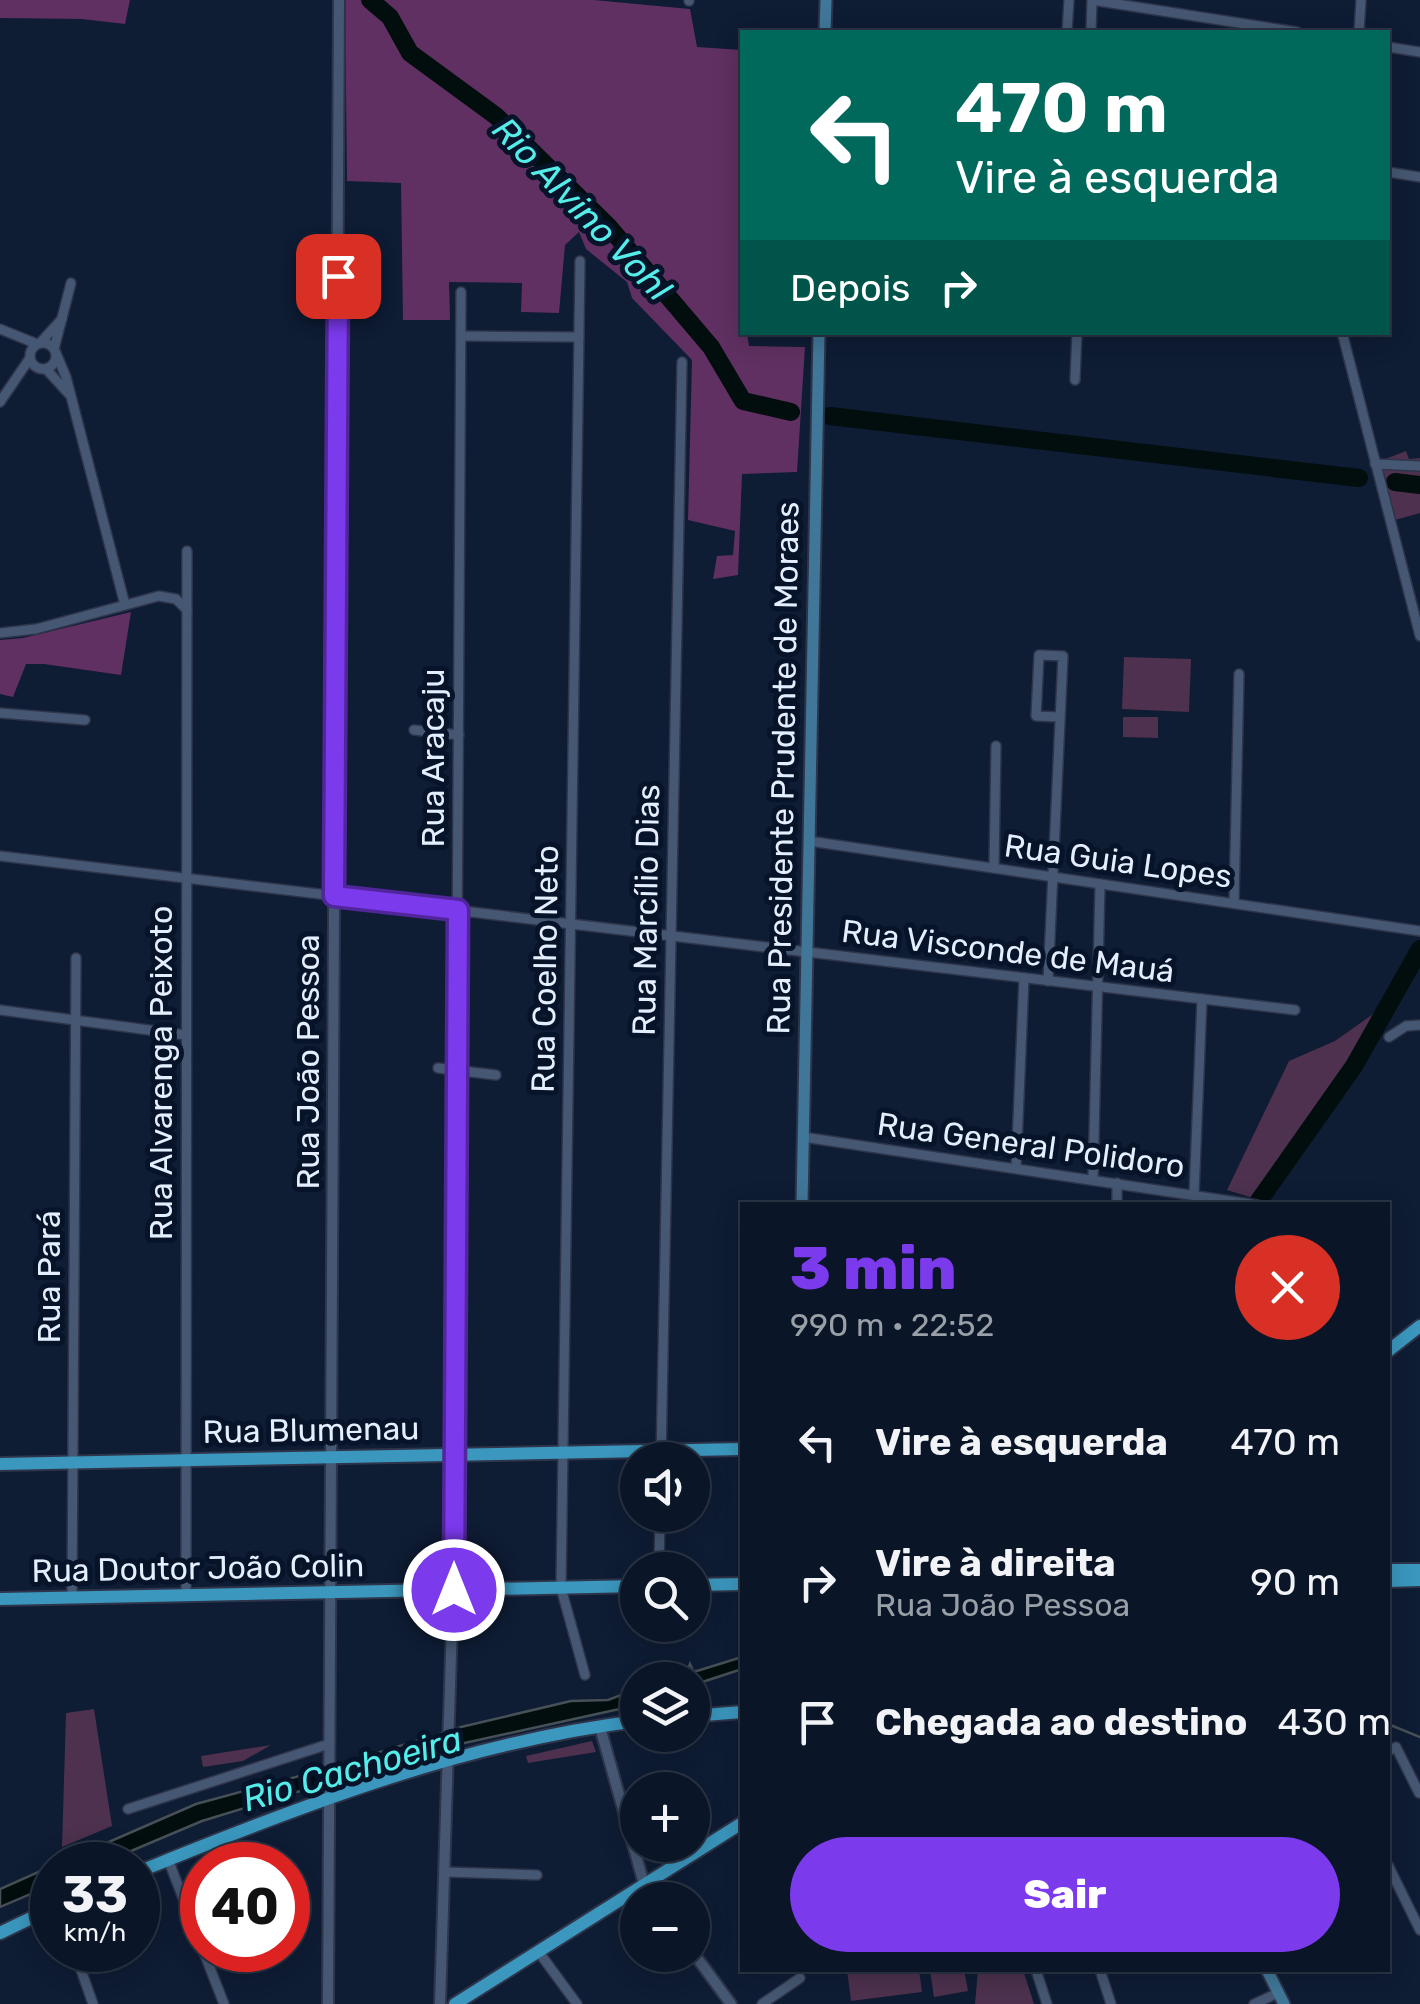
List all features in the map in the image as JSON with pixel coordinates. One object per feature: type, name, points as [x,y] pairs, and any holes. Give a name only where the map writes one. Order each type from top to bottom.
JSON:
[{"type":"main road","points":[[825,30],[826,0]]},
{"type":"main road","name":"Rua Presidente Prudente de Moraes","points":[[802,1202],[819,335]]},
{"type":"main road","points":[[1390,1349],[1420,1326]]},
{"type":"main road","name":"Rua Blumenau","points":[[710,1452],[740,1450]]},
{"type":"main road","name":"Rua Blumenau","points":[[0,1464],[620,1455]]},
{"type":"main road","points":[[1390,1570],[1420,1570]]},
{"type":"main road","points":[[1390,1581],[1420,1580]]},
{"type":"main road","points":[[710,1585],[740,1584]]},
{"type":"main road","name":"Rua Doutor João Colin","points":[[0,1599],[620,1586]]},
{"type":"main road","points":[[710,1715],[740,1712]]},
{"type":"main road","points":[[160,1862],[329,1792],[448,1755],[620,1724]]},
{"type":"main road","points":[[647,1882],[740,1824]]},
{"type":"main road","points":[[455,2004],[620,1899]]},
{"type":"main road","points":[[0,1933],[30,1919]]},
{"type":"main road","points":[[1268,1972],[1281,1998]]},
{"type":"street","name":"Rua João Pessoa","points":[[328,2004],[340,0]]},
{"type":"street","points":[[1067,30],[1069,0]]},
{"type":"street","points":[[1091,30],[1092,0],[1285,30]]},
{"type":"street","points":[[1359,30],[1362,0]]},
{"type":"street","points":[[1390,47],[1420,52]]},
{"type":"street","points":[[1390,172],[1420,177]]},
{"type":"street","name":"Rua Coelho Neto","points":[[580,261],[561,1588],[586,1674]]},
{"type":"street","points":[[14,384],[54,365],[71,283]]},
{"type":"street","name":"Rua Aracaju","points":[[440,2004],[454,1590],[461,292]]},
{"type":"street","points":[[0,402],[34,350],[64,317]]},
{"type":"street","points":[[3,331],[34,350],[42,369],[70,396]]},
{"type":"street","points":[[1075,380],[1078,335]]},
{"type":"street","points":[[1343,335],[1420,636]]},
{"type":"street","points":[[461,336],[578,337]]},
{"type":"street","points":[[34,350],[48,343],[55,351],[125,605]]},
{"type":"street","name":"Rua Marcílio Dias","points":[[661,1442],[682,362]]},
{"type":"street","points":[[1374,464],[1420,466]]},
{"type":"street","name":"Rua Alvarenga Peixoto","points":[[186,550],[186,1595]]},
{"type":"street","points":[[0,633],[36,629],[169,596],[186,610]]},
{"type":"street","points":[[1048,981],[1063,656],[1039,655],[1036,716],[1060,717]]},
{"type":"street","points":[[1234,903],[1239,674]]},
{"type":"street","points":[[0,713],[84,720]]},
{"type":"street","points":[[414,730],[458,735]]},
{"type":"street","points":[[994,868],[996,746]]},
{"type":"street","name":"Rua Guia Lopes","points":[[809,841],[1420,930]]},
{"type":"street","name":"Rua Visconde de Mauá","points":[[0,856],[1295,1010]]},
{"type":"street","points":[[1093,1179],[1100,884]]},
{"type":"street","name":"Rua Pará","points":[[72,1598],[76,958]]},
{"type":"street","points":[[1016,1168],[1024,978]]},
{"type":"street","points":[[1194,1194],[1202,999]]},
{"type":"street","points":[[0,1010],[186,1035]]},
{"type":"street","points":[[1389,1036],[1406,1026],[1420,1025]]},
{"type":"street","points":[[438,1068],[496,1075]]},
{"type":"street","name":"Rua General Polidoro","points":[[803,1137],[1242,1202]]},
{"type":"street","points":[[1117,1202],[1118,1183]]},
{"type":"street","points":[[600,1727],[643,1882]]},
{"type":"street","points":[[128,1808],[329,1744]]},
{"type":"street","points":[[1390,1750],[1396,1746],[1419,1794]]},
{"type":"street","points":[[168,1859],[180,1890]]},
{"type":"street","points":[[1390,1869],[1420,1930]]},
{"type":"street","points":[[444,1872],[537,1875]]},
{"type":"street","points":[[538,1951],[576,2004]]},
{"type":"street","points":[[82,1972],[93,2004]]},
{"type":"street","points":[[212,1972],[224,2004]]},
{"type":"street","points":[[707,1972],[731,2004]]},
{"type":"street","points":[[1037,1972],[1047,2004]]},
{"type":"street","points":[[1101,1972],[1110,2004]]},
{"type":"street","points":[[762,2004],[800,1978]]},
{"type":"street","points":[[1254,2004],[1281,1998]]},
{"type":"shaded area","points":[[0,0],[130,0],[125,24],[0,18]]},
{"type":"shaded area","points":[[345,0],[594,0],[690,9],[697,47],[740,50],[740,335],[747,335],[749,346],[805,347],[797,472],[742,474],[738,575],[713,579],[717,556],[733,555],[735,531],[688,520],[692,360],[632,298],[627,282],[586,249],[579,232],[565,245],[559,313],[521,312],[522,283],[449,282],[450,320],[403,320],[401,183],[347,181]]},
{"type":"shaded area","points":[[1406,451],[1409,459],[1420,458],[1420,513],[1395,520],[1380,461]]},
{"type":"shaded area","points":[[131,612],[121,675],[26,664],[13,697],[0,694],[0,640]]},
{"type":"shaded area","points":[[1124,657],[1191,659],[1189,712],[1122,709]]},
{"type":"shaded area","points":[[1123,717],[1158,717],[1158,738],[1123,737]]},
{"type":"shaded area","points":[[1383,1007],[1340,1084],[1315,1112],[1304,1145],[1273,1171],[1262,1191],[1253,1198],[1227,1190],[1289,1061],[1335,1041]]},
{"type":"shaded area","points":[[94,1709],[112,1826],[74,1842],[62,1842],[66,1713]]},
{"type":"shaded area","points":[[592,1741],[596,1752],[528,1763],[526,1756]]},
{"type":"shaded area","points":[[271,1745],[243,1761],[203,1767],[201,1756]]},
{"type":"shaded area","points":[[847,1972],[919,1972],[922,1992],[851,2001]]},
{"type":"shaded area","points":[[930,1972],[964,1972],[968,1991],[934,1997]]},
{"type":"shaded area","points":[[978,1972],[1024,1972],[1034,2004],[975,2004]]},
{"type":"water","points":[[740,1658],[740,1670],[710,1679],[710,1667]]},
{"type":"water","points":[[620,1695],[620,1709],[437,1749],[202,1821],[152,1842],[109,1842],[196,1804],[461,1727],[571,1701],[608,1700]]},
{"type":"water","points":[[30,1876],[30,1894],[0,1907],[0,1889]]},
{"type":"waterway","name":"Rio Alvino Vohl","points":[[370,0],[390,17],[410,53],[496,116],[609,227],[711,347],[743,401],[791,412]]},
{"type":"waterway","name":"Rio Alvino Vohl","points":[[830,416],[1359,478]]},
{"type":"waterway","name":"Rio Alvino Vohl","points":[[1395,482],[1420,485]]},
{"type":"waterway","name":"Rio Cachoeira","points":[[1258,1202],[1354,1066],[1420,949]]},
{"type":"waterway","points":[[1390,1725],[1420,1737]]},
{"type":"route","points":[[338,276],[334,896],[458,910],[454,1590]]}]
